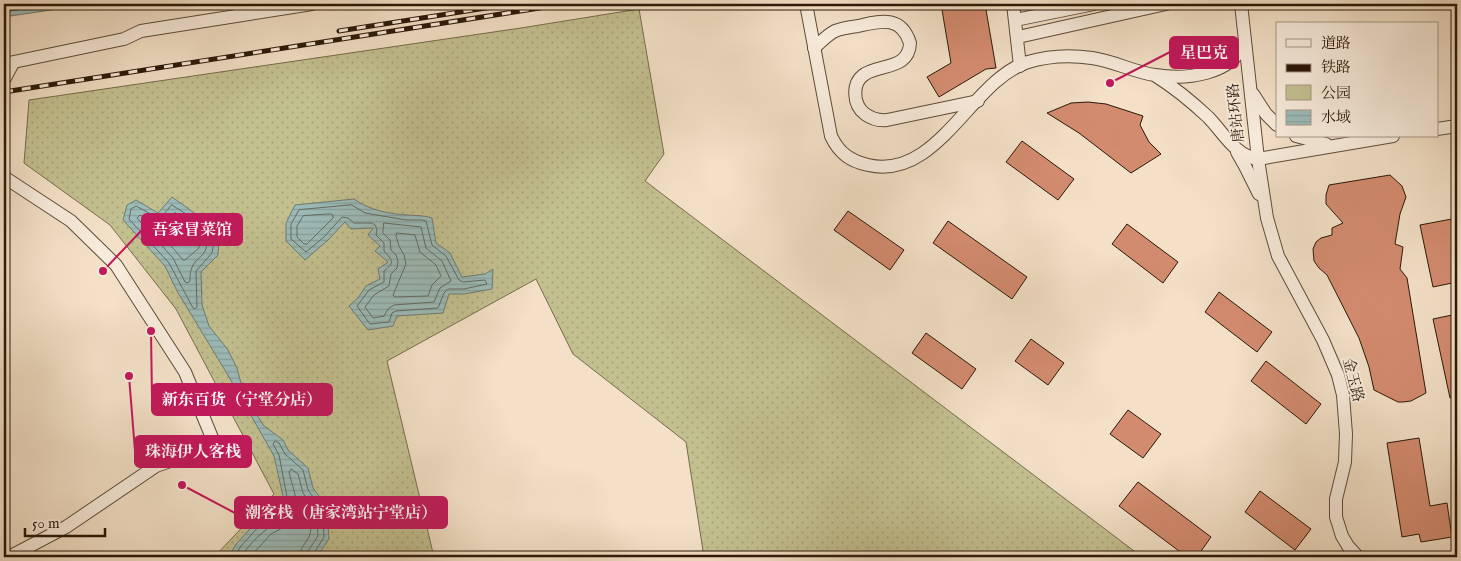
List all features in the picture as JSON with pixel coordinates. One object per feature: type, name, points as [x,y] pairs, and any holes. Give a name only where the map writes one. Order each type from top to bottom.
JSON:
[{"type":"street","points":[[4,80],[8,63],[124,39],[141,31],[312,4]]},
{"type":"street","points":[[806,4],[831,136],[836,147],[843,154],[860,163],[875,167],[890,167],[911,160],[932,146],[1002,78],[1020,66],[1046,58],[1072,56],[1114,62],[1154,75],[1192,75],[1212,71],[1234,60],[1244,43]]},
{"type":"street","points":[[1014,4],[1020,66]]},
{"type":"street","points":[[1015,20],[1094,4]]},
{"type":"street","points":[[1018,37],[1166,4]]},
{"type":"street","name":"唐站环路","points":[[1241,4],[1258,159],[1267,218]]},
{"type":"street","points":[[814,48],[837,30],[882,21],[893,22],[904,31],[910,43],[905,57],[895,65],[862,76],[856,87],[855,101],[858,107],[867,116],[874,119],[887,120],[978,101]]},
{"type":"street","points":[[1154,75],[1191,102],[1209,118],[1242,154],[1258,159],[1381,138]]},
{"type":"street","points":[[1250,84],[1259,104],[1276,124]]},
{"type":"street","points":[[1438,129],[1457,126]]},
{"type":"street","points":[[1301,138],[1334,146]]},
{"type":"street","points":[[1230,142],[1252,178],[1267,218]]},
{"type":"street","points":[[4,177],[71,221],[116,265],[185,372],[215,445],[156,466],[66,527],[10,557]]},
{"type":"street","name":"金玉路","points":[[1267,218],[1278,256],[1323,340],[1338,376],[1343,395],[1346,434],[1345,462],[1336,499],[1336,516],[1342,536],[1358,557]]},
{"type":"green space","points":[[639,9],[664,154],[645,181],[1142,557],[704,557],[686,442],[573,354],[536,279],[387,361],[434,557],[214,557],[274,494],[176,309],[110,225],[24,163],[29,100]]},
{"type":"water","points":[[4,4],[91,4],[4,17]]},
{"type":"water","points":[[172,197],[200,217],[219,239],[218,255],[201,272],[202,305],[209,326],[228,350],[237,368],[243,391],[263,425],[283,440],[288,450],[308,468],[313,488],[327,507],[329,539],[317,557],[228,557],[237,543],[259,519],[285,505],[274,456],[232,382],[177,291],[165,266],[123,220],[127,205],[136,200],[158,213]]},
{"type":"water","points":[[354,199],[379,211],[432,218],[436,243],[450,253],[462,277],[485,274],[493,269],[492,289],[464,294],[449,294],[443,313],[397,316],[393,326],[368,330],[349,306],[358,298],[366,286],[380,279],[378,269],[388,262],[375,251],[380,246],[368,235],[373,228],[351,229],[345,222],[305,260],[286,241],[286,223],[295,205]]},
{"type":"building","points":[[941,4],[985,4],[996,68],[986,69],[939,97],[927,77],[951,63]]},
{"type":"building","points":[[1071,103],[1106,104],[1143,116],[1140,125],[1149,142],[1161,154],[1131,173],[1079,133],[1047,113]]},
{"type":"building","points":[[1022,141],[1074,179],[1058,200],[1006,162]]},
{"type":"building","points":[[1390,175],[1402,186],[1406,197],[1400,214],[1395,244],[1403,247],[1400,269],[1407,278],[1426,393],[1411,401],[1403,402],[1398,402],[1374,390],[1369,367],[1359,338],[1327,275],[1314,261],[1313,249],[1316,242],[1321,238],[1332,235],[1332,228],[1343,223],[1326,204],[1329,185]]},
{"type":"building","points":[[848,211],[904,250],[890,270],[834,230]]},
{"type":"building","points":[[1457,218],[1457,282],[1433,287],[1420,225]]},
{"type":"building","points":[[948,221],[1027,277],[1012,299],[933,243]]},
{"type":"building","points":[[1127,224],[1178,262],[1163,283],[1112,244]]},
{"type":"building","points":[[1219,292],[1272,332],[1257,352],[1205,312]]},
{"type":"building","points":[[1457,314],[1457,397],[1450,398],[1433,319]]},
{"type":"building","points":[[926,333],[976,369],[962,389],[912,353]]},
{"type":"building","points":[[1031,339],[1064,363],[1048,385],[1015,361]]},
{"type":"building","points":[[1266,361],[1321,404],[1306,424],[1251,381]]},
{"type":"building","points":[[1128,410],[1161,434],[1143,458],[1110,434]]},
{"type":"building","points":[[1419,438],[1430,506],[1447,503],[1452,537],[1421,542],[1419,534],[1402,537],[1387,443]]},
{"type":"building","points":[[1138,482],[1211,537],[1197,557],[1187,557],[1119,506]]},
{"type":"building","points":[[1260,491],[1311,529],[1295,550],[1245,512]]},
{"type":"railway","points":[[339,31],[511,4]]},
{"type":"railway","points":[[4,92],[565,4]]},
{"type":"place","name":"星巴克","points":[[1110,83]]},
{"type":"place","name":"吾家冒菜馆","points":[[103,271]]},
{"type":"place","name":"新东百货（宁堂分店）","points":[[151,331]]},
{"type":"place","name":"珠海伊人客栈","points":[[129,376]]},
{"type":"place","name":"潮客栈（唐家湾站宁堂店）","points":[[182,485]]}]
